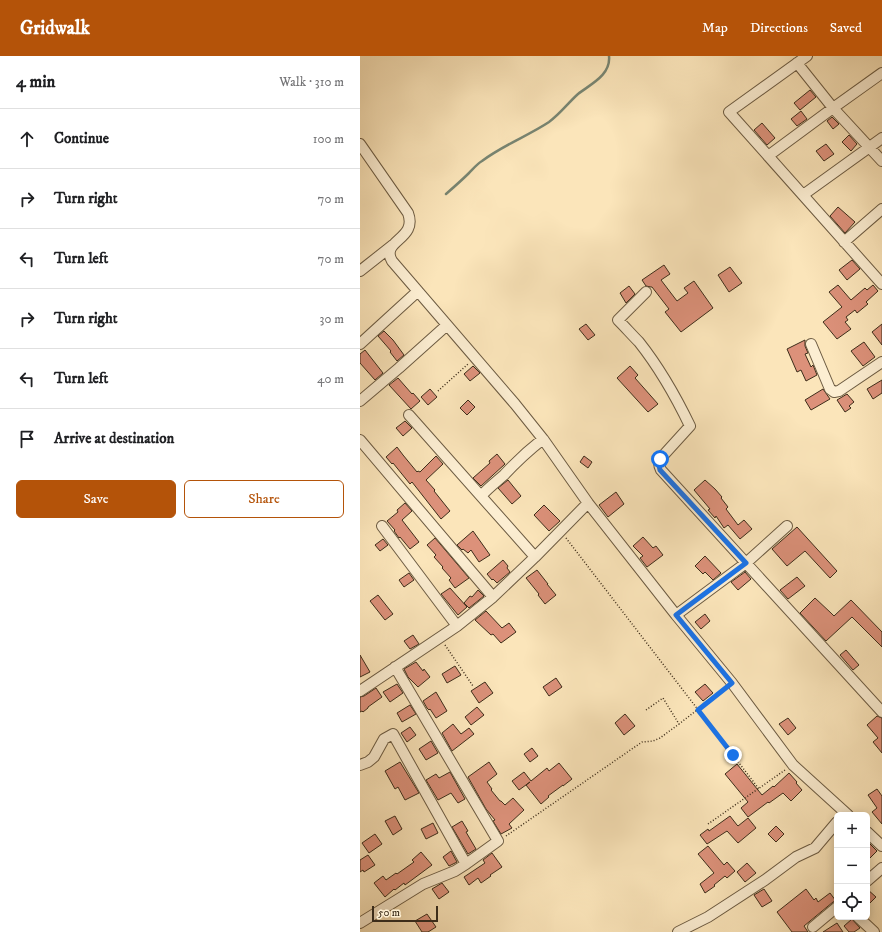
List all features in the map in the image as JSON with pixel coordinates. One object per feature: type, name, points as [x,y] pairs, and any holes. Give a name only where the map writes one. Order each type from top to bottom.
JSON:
[{"type":"street","points":[[807,56],[729,112],[882,284]]},
{"type":"street","points":[[797,63],[833,108],[882,161]]},
{"type":"street","points":[[768,156],[882,73]]},
{"type":"street","points":[[803,195],[882,138]]},
{"type":"street","points":[[360,144],[410,219],[409,229],[406,233],[360,271]]},
{"type":"street","points":[[844,242],[882,209]]},
{"type":"street","points":[[393,244],[390,249],[390,257],[392,261],[515,404],[588,503],[676,615],[732,683],[793,765],[843,812]]},
{"type":"street","points":[[360,344],[418,291]]},
{"type":"street","points":[[646,292],[618,320],[639,343],[655,365],[690,426],[660,459],[660,470],[882,712]]},
{"type":"street","points":[[360,401],[447,325]]},
{"type":"street","points":[[811,344],[830,389],[834,392],[839,391],[882,364]]},
{"type":"street","points":[[409,414],[535,557]]},
{"type":"street","points":[[481,496],[542,439]]},
{"type":"street","points":[[360,440],[493,597]]},
{"type":"street","points":[[360,691],[457,626],[493,597],[588,503]]},
{"type":"street","points":[[382,526],[457,626]]},
{"type":"street","points":[[676,615],[746,563],[787,526]]},
{"type":"street","points":[[360,922],[423,884],[455,871],[498,841],[395,667]]},
{"type":"street","points":[[360,765],[368,762],[374,757],[384,739],[393,734],[466,864]]},
{"type":"street","points":[[678,932],[708,917],[765,880],[796,857],[815,848],[834,826]]},
{"type":"street","points":[[870,835],[882,846]]},
{"type":"street","points":[[870,878],[882,868]]},
{"type":"street","points":[[813,927],[834,910]]},
{"type":"street","points":[[861,920],[874,932]]},
{"type":"path","points":[[438,391],[475,357]]},
{"type":"path","points":[[560,531],[759,789]]},
{"type":"path","points":[[440,637],[473,686]]},
{"type":"path","points":[[498,841],[642,742],[653,741],[660,738],[732,683]]},
{"type":"path","points":[[646,710],[663,698],[679,724]]},
{"type":"path","points":[[708,824],[793,765]]},
{"type":"building","points":[[810,90],[816,97],[800,110],[794,103]]},
{"type":"building","points":[[801,111],[807,119],[797,126],[791,119]]},
{"type":"building","points":[[832,117],[839,124],[833,129],[827,121]]},
{"type":"building","points":[[762,123],[775,138],[767,145],[754,130]]},
{"type":"building","points":[[849,135],[857,144],[851,151],[842,142]]},
{"type":"building","points":[[826,144],[834,154],[824,161],[816,151]]},
{"type":"building","points":[[838,207],[855,222],[845,233],[830,216]]},
{"type":"building","points":[[852,260],[860,269],[847,280],[839,270]]},
{"type":"building","points":[[664,265],[670,274],[661,280],[677,301],[688,293],[684,288],[694,281],[713,308],[681,332],[665,312],[669,309],[652,287],[646,286],[642,280]]},
{"type":"building","points":[[730,267],[742,283],[729,292],[718,275]]},
{"type":"building","points":[[838,285],[851,300],[865,288],[867,290],[873,285],[878,291],[866,302],[868,304],[857,313],[855,310],[846,317],[848,320],[845,322],[851,329],[837,339],[823,322],[842,307],[829,292]]},
{"type":"building","points":[[629,286],[635,294],[626,303],[620,293]]},
{"type":"building","points":[[586,324],[595,335],[588,340],[579,329]]},
{"type":"building","points":[[882,324],[882,345],[872,332]]},
{"type":"building","points":[[384,331],[404,355],[397,361],[390,352],[391,351],[378,336]]},
{"type":"building","points":[[805,340],[805,346],[808,353],[805,354],[811,367],[813,365],[817,375],[806,381],[801,370],[797,372],[787,349]]},
{"type":"building","points":[[864,342],[875,357],[863,366],[851,351]]},
{"type":"building","points":[[365,350],[383,373],[375,380],[360,363],[360,354]]},
{"type":"building","points":[[473,366],[480,373],[470,381],[464,374]]},
{"type":"building","points":[[630,366],[638,375],[635,378],[658,404],[648,412],[617,378]]},
{"type":"building","points":[[398,378],[420,401],[411,409],[389,385]]},
{"type":"building","points":[[882,380],[882,393],[873,399],[867,389]]},
{"type":"building","points":[[430,389],[437,397],[428,405],[421,397]]},
{"type":"building","points":[[823,389],[830,399],[811,410],[805,400]]},
{"type":"building","points":[[847,394],[854,402],[849,406],[851,408],[845,412],[837,400]]},
{"type":"building","points":[[468,400],[475,407],[467,415],[460,408]]},
{"type":"building","points":[[405,421],[412,428],[403,436],[396,428]]},
{"type":"building","points":[[397,447],[417,472],[420,472],[436,456],[443,464],[426,480],[450,511],[441,519],[412,482],[410,484],[393,463],[392,464],[386,457]]},
{"type":"building","points":[[497,454],[505,464],[481,486],[473,478],[490,463],[489,461]]},
{"type":"building","points":[[584,456],[592,462],[588,468],[580,462]]},
{"type":"building","points":[[508,480],[521,496],[512,504],[498,488]]},
{"type":"building","points":[[705,480],[722,497],[721,498],[728,507],[726,509],[738,525],[744,520],[752,529],[740,539],[728,525],[724,528],[716,516],[715,518],[708,510],[710,509],[694,490]]},
{"type":"building","points":[[616,492],[624,504],[608,517],[599,505]]},
{"type":"building","points":[[405,503],[412,511],[402,520],[419,542],[410,549],[400,537],[399,538],[394,531],[395,530],[387,521],[398,512],[397,510]]},
{"type":"building","points":[[544,505],[560,521],[549,531],[534,515]]},
{"type":"building","points":[[797,527],[837,571],[830,578],[805,551],[787,566],[772,549]]},
{"type":"building","points":[[473,531],[490,555],[479,562],[471,550],[468,553],[457,545]]},
{"type":"building","points":[[643,537],[653,548],[656,546],[663,555],[647,567],[640,558],[643,556],[633,546]]},
{"type":"building","points":[[435,538],[469,578],[455,588],[449,580],[451,578],[434,557],[436,555],[427,545]]},
{"type":"building","points":[[383,539],[388,545],[380,551],[375,545]]},
{"type":"building","points":[[705,556],[721,573],[713,580],[705,572],[703,574],[695,566]]},
{"type":"building","points":[[503,560],[508,566],[507,568],[510,572],[497,583],[487,574]]},
{"type":"building","points":[[537,570],[556,595],[545,604],[526,578]]},
{"type":"building","points":[[745,572],[751,579],[738,590],[731,582]]},
{"type":"building","points":[[409,573],[414,580],[404,587],[399,580]]},
{"type":"building","points":[[797,577],[805,586],[788,599],[780,590]]},
{"type":"building","points":[[450,588],[467,607],[458,615],[441,594]]},
{"type":"building","points":[[478,590],[484,596],[469,608],[464,603]]},
{"type":"building","points":[[378,595],[393,614],[385,620],[370,601]]},
{"type":"building","points":[[815,598],[834,616],[851,600],[882,632],[882,647],[852,617],[826,641],[800,613]]},
{"type":"building","points":[[486,611],[502,628],[509,623],[516,632],[501,643],[493,634],[491,635],[475,620]]},
{"type":"building","points":[[705,614],[710,621],[701,629],[695,622]]},
{"type":"building","points":[[413,635],[419,644],[410,649],[404,641]]},
{"type":"building","points":[[846,650],[859,665],[853,670],[840,655]]},
{"type":"building","points":[[360,655],[370,672],[360,677]]},
{"type":"building","points":[[416,662],[430,677],[418,687],[408,677],[404,669]]},
{"type":"building","points":[[455,666],[461,675],[447,683],[442,674]]},
{"type":"building","points":[[556,678],[562,687],[549,696],[543,687]]},
{"type":"building","points":[[485,682],[493,693],[479,703],[471,691]]},
{"type":"building","points":[[397,684],[403,693],[390,702],[383,692]]},
{"type":"building","points":[[705,684],[713,693],[703,701],[695,692]]},
{"type":"building","points":[[376,688],[382,697],[363,712],[360,712],[360,697]]},
{"type":"building","points":[[436,692],[447,711],[436,718],[423,701]]},
{"type":"building","points":[[410,705],[416,714],[402,722],[397,713]]},
{"type":"building","points":[[477,707],[484,715],[471,725],[465,717]]},
{"type":"building","points":[[625,714],[635,726],[624,735],[615,723]]},
{"type":"building","points":[[877,716],[882,718],[882,753],[873,742],[878,738],[867,725]]},
{"type":"building","points":[[788,718],[796,728],[788,735],[779,724]]},
{"type":"building","points":[[453,724],[461,734],[469,728],[474,734],[452,751],[442,733]]},
{"type":"building","points":[[410,727],[416,735],[407,742],[401,733]]},
{"type":"building","points":[[431,741],[438,753],[426,760],[419,749]]},
{"type":"building","points":[[532,748],[538,756],[530,762],[524,754]]},
{"type":"building","points":[[400,762],[419,793],[405,800],[398,787],[395,789],[385,771]]},
{"type":"building","points":[[489,762],[497,774],[487,782],[492,789],[491,790],[505,805],[513,798],[524,810],[509,824],[512,828],[501,834],[493,821],[495,820],[486,809],[468,777]]},
{"type":"building","points":[[559,763],[572,779],[548,796],[549,797],[541,804],[526,785],[530,782],[519,790],[512,781],[524,772],[531,781],[547,768],[549,771]]},
{"type":"building","points":[[737,764],[762,795],[773,786],[774,787],[789,773],[802,790],[791,801],[783,793],[748,817],[741,808],[748,802],[725,774]]},
{"type":"building","points":[[450,772],[465,799],[458,803],[451,793],[438,800],[426,780],[436,774],[439,778]]},
{"type":"building","points":[[877,789],[882,796],[882,824],[872,812],[877,808],[868,795]]},
{"type":"building","points":[[395,816],[402,829],[393,835],[385,821]]},
{"type":"building","points":[[730,816],[738,826],[748,818],[756,828],[738,843],[727,831],[707,844],[700,835],[708,829],[709,831]]},
{"type":"building","points":[[462,821],[468,831],[466,832],[476,849],[468,854],[452,827]]},
{"type":"building","points":[[433,823],[438,833],[426,839],[421,829]]},
{"type":"building","points":[[776,826],[784,834],[776,842],[768,834]]},
{"type":"building","points":[[375,834],[382,844],[369,853],[362,843]]},
{"type":"building","points":[[870,844],[877,851],[870,858]]},
{"type":"building","points":[[708,846],[724,865],[727,862],[735,871],[727,878],[725,876],[705,893],[700,884],[714,873],[698,854]]},
{"type":"building","points":[[451,851],[457,862],[449,866],[443,857]]},
{"type":"building","points":[[421,852],[432,865],[405,885],[404,883],[395,890],[394,889],[385,897],[374,883],[383,876],[386,880],[396,873],[397,874],[414,862],[412,860]]},
{"type":"building","points":[[492,853],[502,867],[481,883],[478,878],[469,885],[464,877],[485,863],[483,860]]},
{"type":"building","points":[[368,855],[375,865],[364,872],[363,870],[360,872],[360,860]]},
{"type":"building","points":[[747,863],[756,873],[745,882],[737,872]]},
{"type":"building","points":[[442,883],[449,892],[439,899],[432,889]]},
{"type":"building","points":[[764,889],[772,901],[762,907],[754,895]]},
{"type":"building","points":[[806,889],[814,900],[816,898],[818,902],[830,893],[834,898],[834,902],[804,926],[808,932],[792,932],[777,912]]},
{"type":"building","points":[[870,892],[876,897],[870,903]]},
{"type":"building","points":[[427,914],[436,927],[428,932],[422,932],[415,921]]},
{"type":"building","points":[[853,920],[860,928],[854,932],[849,932],[844,926]]},
{"type":"building","points":[[837,923],[843,932],[823,932]]},
{"type":"waterway","points":[[446,194],[480,162],[498,150],[553,119],[578,94],[594,83],[603,74],[607,69],[609,56]]},
{"type":"route","points":[[660,459],[660,470],[746,563],[676,615],[732,683],[698,710],[733,755]]}]
